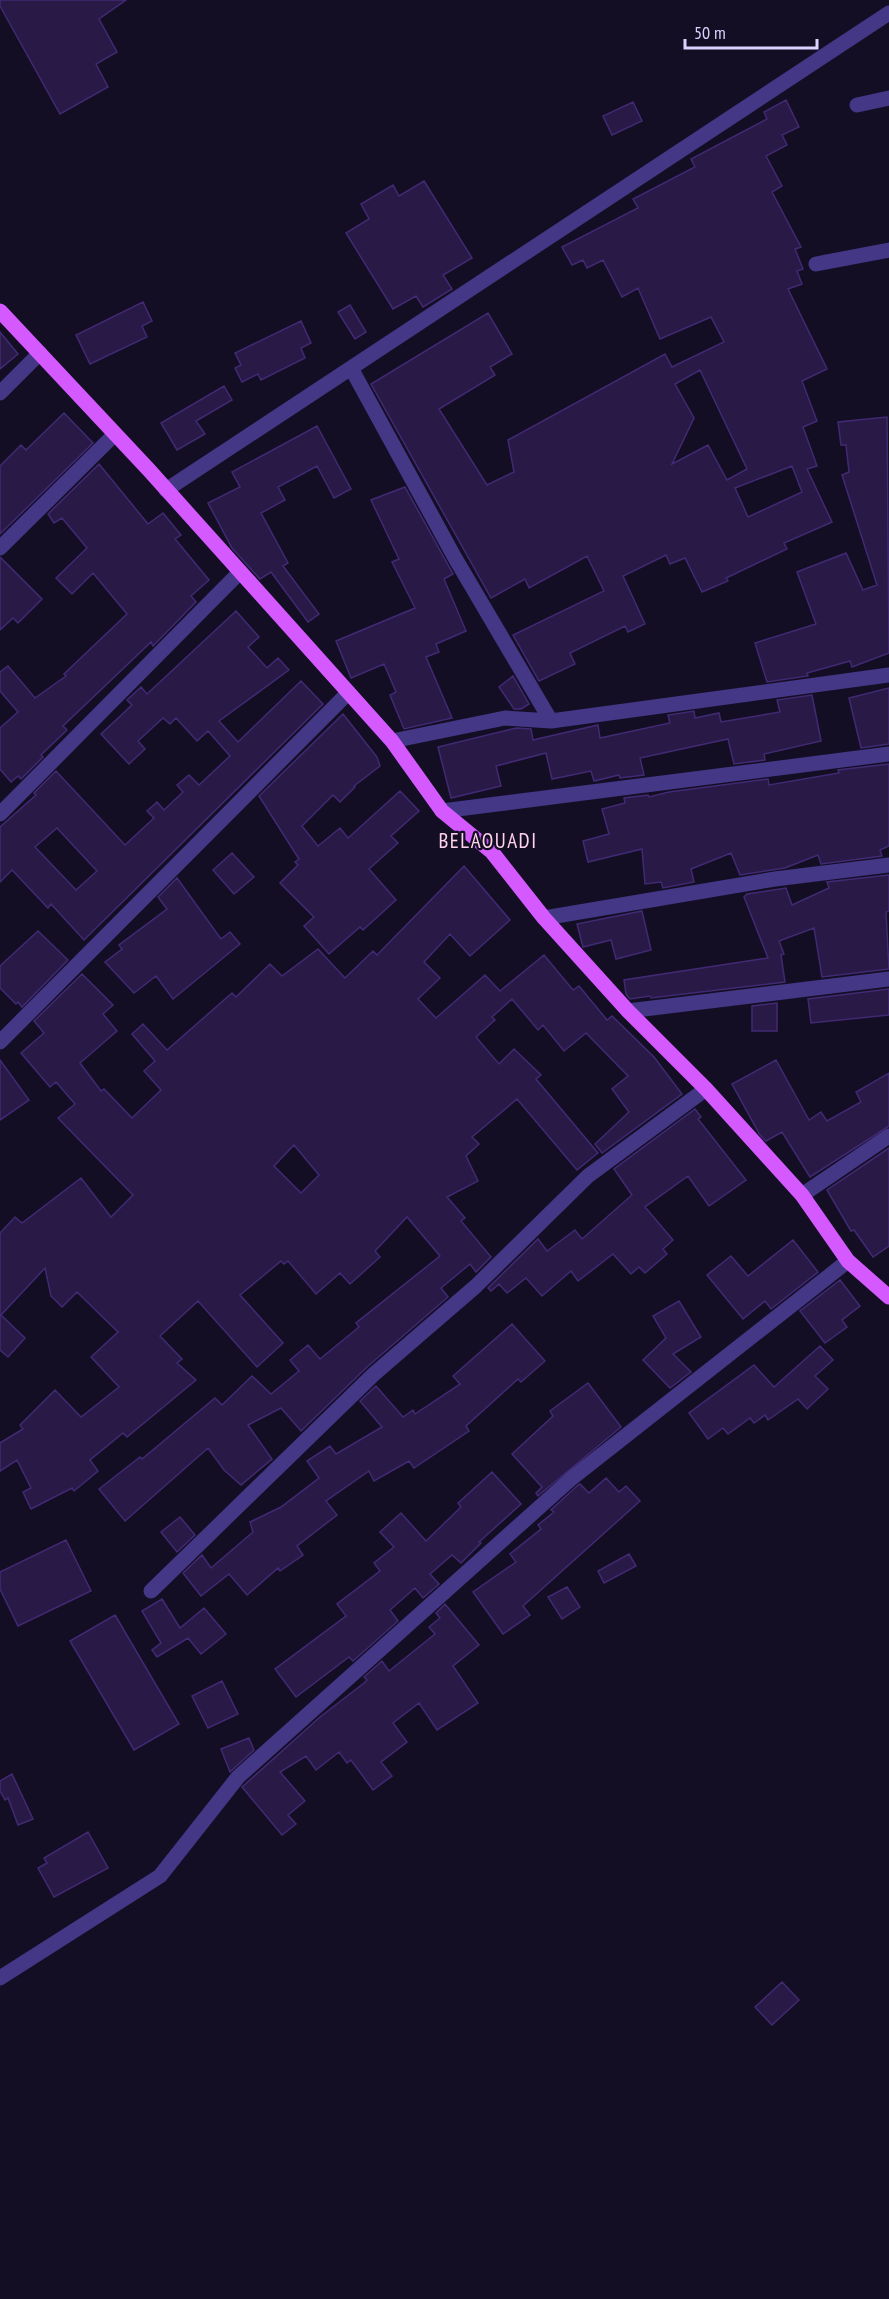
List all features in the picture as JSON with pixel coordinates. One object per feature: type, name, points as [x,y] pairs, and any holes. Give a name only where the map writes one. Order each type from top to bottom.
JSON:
[{"type":"main road","points":[[0,310],[392,741],[442,811],[492,852],[544,918],[628,1011],[706,1089],[802,1195],[848,1261],[889,1297]]},
{"type":"street","points":[[166,490],[889,13]]},
{"type":"street","points":[[857,105],[889,98]]},
{"type":"street","points":[[816,264],[889,250]]},
{"type":"street","points":[[0,393],[40,353]]},
{"type":"street","points":[[351,368],[455,558],[551,721]]},
{"type":"street","points":[[0,548],[115,434]]},
{"type":"street","points":[[0,814],[240,572]]},
{"type":"street","points":[[392,741],[505,718],[551,721],[889,675]]},
{"type":"street","points":[[0,1042],[348,693]]},
{"type":"street","points":[[442,811],[889,754]]},
{"type":"street","points":[[544,918],[776,879],[889,865]]},
{"type":"street","points":[[628,1011],[889,979]]},
{"type":"street","points":[[152,1591],[374,1374],[476,1286],[588,1176],[706,1089]]},
{"type":"street","points":[[802,1195],[889,1136]]},
{"type":"street","points":[[0,1978],[160,1875],[238,1777],[572,1478],[848,1261]]},
{"type":"building","points":[[0,0],[126,0],[99,19],[117,52],[96,64],[108,87],[60,114],[0,6]]},
{"type":"building","points":[[786,100],[799,127],[782,135],[787,145],[766,156],[782,186],[772,192],[801,247],[795,249],[803,269],[797,271],[802,284],[788,289],[827,369],[802,381],[817,421],[803,427],[817,466],[807,469],[832,522],[784,543],[787,549],[726,578],[728,581],[702,592],[685,558],[670,564],[666,555],[623,576],[645,624],[628,632],[625,626],[570,653],[575,664],[539,681],[513,635],[604,591],[587,556],[529,588],[525,579],[491,598],[371,384],[488,313],[512,354],[490,367],[495,375],[439,409],[487,485],[514,472],[508,440],[665,354],[672,367],[724,342],[711,317],[660,339],[638,288],[622,297],[603,260],[587,268],[583,260],[572,265],[562,247],[638,208],[633,199],[695,167],[691,159],[767,119],[764,112]],"holes":[[[700,370],[747,469],[727,480],[708,445],[672,464],[694,418],[675,384]],[[792,466],[802,492],[748,517],[735,488]]]},
{"type":"building","points":[[633,102],[642,121],[612,135],[603,116]]},
{"type":"building","points":[[424,181],[472,258],[443,275],[452,289],[423,307],[416,296],[393,309],[346,233],[369,219],[361,204],[393,185],[399,196]]},
{"type":"building","points":[[143,302],[152,321],[142,326],[147,337],[90,364],[76,335]]},
{"type":"building","points":[[350,305],[366,332],[355,339],[338,312]]},
{"type":"building","points":[[301,321],[311,343],[301,348],[305,358],[261,380],[258,374],[242,382],[235,368],[241,365],[235,353]]},
{"type":"building","points":[[0,332],[18,354],[0,369]]},
{"type":"building","points":[[224,386],[232,400],[196,421],[205,434],[177,450],[161,423]]},
{"type":"building","points":[[64,413],[93,443],[0,534],[0,466],[21,445],[26,450]]},
{"type":"building","points":[[887,417],[889,653],[852,667],[850,661],[807,673],[808,676],[767,682],[755,643],[816,624],[797,572],[846,553],[863,590],[877,585],[842,475],[849,472],[846,445],[841,445],[838,422]]},
{"type":"building","points":[[317,426],[351,489],[334,498],[317,466],[278,487],[285,500],[261,513],[288,563],[283,566],[319,614],[308,622],[271,572],[260,579],[232,548],[208,503],[240,487],[232,472]]},
{"type":"building","points":[[99,464],[148,524],[163,513],[181,535],[175,539],[209,580],[191,596],[196,602],[153,646],[151,642],[63,726],[67,730],[41,755],[43,757],[21,779],[18,776],[11,782],[0,769],[0,728],[18,712],[0,691],[0,672],[8,666],[35,698],[66,676],[64,674],[127,614],[93,573],[72,594],[56,578],[87,548],[62,518],[54,523],[48,514]]},
{"type":"building","points":[[405,487],[453,574],[444,579],[466,631],[436,644],[439,652],[426,657],[452,718],[404,729],[390,695],[396,692],[384,664],[351,678],[336,641],[415,608],[392,562],[399,559],[371,500]]},
{"type":"building","points":[[0,557],[42,599],[18,623],[13,618],[0,630]]},
{"type":"building","points":[[236,611],[259,637],[248,647],[267,668],[278,658],[289,670],[219,721],[238,742],[301,681],[323,704],[84,940],[51,904],[48,908],[12,870],[0,882],[0,827],[36,795],[34,793],[56,771],[125,845],[154,818],[147,811],[157,802],[164,810],[183,792],[177,785],[189,775],[199,785],[230,756],[208,731],[197,741],[176,718],[170,724],[163,718],[138,741],[145,749],[129,764],[101,734],[132,705],[127,700],[141,687],[147,694]],"holes":[[[57,828],[97,871],[76,890],[35,847]]]},
{"type":"building","points":[[513,676],[529,704],[521,709],[514,709],[499,687]]},
{"type":"building","points":[[889,688],[889,744],[861,748],[849,698]]},
{"type":"building","points":[[812,695],[821,741],[764,754],[765,760],[734,764],[728,739],[640,758],[644,775],[620,778],[619,775],[594,781],[591,771],[552,779],[546,753],[496,766],[501,786],[451,798],[438,747],[516,728],[531,729],[533,740],[598,725],[600,738],[670,723],[668,715],[694,711],[695,718],[719,713],[721,722],[780,712],[777,700]]},
{"type":"building","points":[[343,714],[377,757],[380,766],[354,786],[340,802],[333,795],[302,826],[318,846],[340,828],[348,838],[400,791],[419,811],[391,836],[398,843],[369,869],[396,900],[363,930],[360,927],[329,954],[304,926],[314,917],[280,883],[298,865],[295,862],[299,859],[259,796]]},
{"type":"building","points":[[889,764],[889,846],[880,850],[882,856],[821,864],[818,855],[785,868],[740,875],[731,853],[691,869],[694,882],[663,888],[661,882],[645,884],[642,849],[588,862],[583,841],[609,834],[602,809],[625,803],[624,798],[648,795],[649,797],[669,792],[768,779],[769,785],[839,773],[838,770]]},
{"type":"building","points":[[232,853],[254,877],[234,894],[213,870]]},
{"type":"building","points":[[464,866],[510,920],[470,956],[450,934],[424,962],[440,978],[418,999],[436,1018],[485,975],[500,991],[544,955],[573,990],[579,986],[607,1020],[612,1016],[654,1057],[682,1094],[602,1153],[595,1144],[629,1112],[612,1089],[628,1076],[586,1033],[564,1051],[543,1025],[538,1030],[512,999],[492,1017],[495,1020],[476,1037],[499,1064],[514,1049],[541,1075],[536,1079],[598,1153],[577,1170],[517,1099],[472,1137],[479,1144],[466,1156],[478,1181],[447,1197],[465,1218],[461,1221],[491,1257],[476,1272],[470,1264],[441,1288],[448,1297],[367,1367],[301,1431],[281,1408],[248,1425],[272,1459],[241,1485],[224,1470],[208,1448],[125,1521],[99,1489],[140,1457],[142,1459],[215,1398],[222,1405],[252,1376],[271,1394],[299,1371],[290,1360],[308,1345],[320,1359],[359,1327],[356,1323],[440,1256],[407,1217],[375,1251],[380,1257],[350,1284],[340,1273],[316,1294],[288,1261],[284,1264],[281,1261],[240,1295],[283,1343],[257,1367],[198,1301],[160,1336],[182,1359],[177,1363],[196,1380],[127,1437],[123,1433],[90,1460],[98,1471],[74,1491],[72,1488],[31,1509],[23,1492],[31,1488],[17,1460],[0,1471],[0,1443],[23,1429],[20,1425],[55,1390],[81,1417],[119,1387],[91,1357],[118,1332],[77,1292],[62,1307],[51,1296],[45,1268],[1,1315],[25,1338],[8,1357],[0,1350],[0,1233],[15,1217],[22,1223],[81,1178],[111,1217],[133,1195],[58,1118],[75,1104],[56,1082],[50,1087],[21,1053],[44,1033],[34,1021],[82,974],[113,1005],[103,1014],[117,1031],[80,1063],[101,1091],[104,1089],[132,1118],[161,1090],[144,1071],[155,1061],[132,1034],[143,1024],[167,1050],[232,993],[236,997],[270,964],[282,976],[318,949],[345,978],[373,951],[377,955]],"holes":[[[294,1145],[319,1175],[301,1193],[274,1166]]]},
{"type":"building","points":[[889,875],[889,911],[886,912],[889,969],[822,977],[814,928],[779,941],[784,954],[781,955],[785,982],[651,998],[650,996],[630,999],[626,994],[624,980],[768,958],[744,897],[747,894],[786,888],[792,905],[829,888],[827,882]]},
{"type":"building","points":[[177,878],[221,939],[230,932],[240,944],[173,999],[156,976],[134,993],[105,962],[122,949],[119,945],[167,909],[158,897]]},
{"type":"building","points":[[642,911],[651,950],[616,959],[611,940],[583,947],[577,924]]},
{"type":"building","points":[[38,931],[68,960],[22,1007],[0,988],[0,966]]},
{"type":"building","points":[[889,989],[889,1015],[811,1023],[808,999]]},
{"type":"building","points":[[777,1003],[777,1031],[752,1031],[752,1006]]},
{"type":"building","points":[[0,1060],[29,1100],[0,1120]]},
{"type":"building","points":[[776,1060],[809,1120],[821,1112],[827,1121],[861,1102],[856,1092],[889,1073],[889,1126],[810,1177],[782,1132],[766,1141],[760,1135],[732,1084]]},
{"type":"building","points":[[695,1109],[701,1117],[698,1119],[746,1180],[709,1206],[688,1176],[645,1207],[673,1240],[663,1249],[667,1254],[645,1273],[639,1267],[631,1274],[613,1254],[578,1281],[571,1271],[542,1296],[526,1278],[507,1293],[499,1284],[491,1291],[488,1288],[538,1239],[547,1251],[575,1230],[582,1239],[632,1195],[614,1169]]},
{"type":"building","points":[[889,1148],[889,1246],[873,1257],[854,1230],[851,1231],[827,1190]]},
{"type":"building","points":[[793,1240],[818,1272],[771,1309],[765,1301],[743,1319],[707,1275],[731,1256],[748,1276]]},
{"type":"building","points":[[840,1280],[860,1306],[842,1320],[847,1327],[825,1343],[800,1311]]},
{"type":"building","points":[[679,1301],[701,1337],[673,1354],[691,1372],[670,1388],[643,1360],[666,1338],[653,1316]]},
{"type":"building","points":[[512,1324],[545,1361],[521,1382],[518,1379],[466,1426],[469,1431],[414,1468],[409,1461],[374,1481],[369,1471],[326,1501],[337,1515],[297,1546],[303,1555],[280,1571],[278,1568],[247,1595],[229,1574],[201,1596],[183,1573],[202,1555],[211,1568],[253,1532],[250,1522],[281,1507],[319,1478],[307,1461],[330,1446],[336,1454],[382,1427],[360,1401],[376,1386],[403,1417],[413,1410],[415,1414],[460,1384],[453,1376]]},
{"type":"building","points":[[820,1346],[833,1360],[815,1376],[828,1389],[807,1409],[798,1399],[768,1420],[765,1415],[754,1423],[750,1418],[728,1434],[723,1428],[708,1439],[689,1413],[754,1365],[774,1387]]},
{"type":"building","points":[[588,1383],[621,1427],[538,1496],[536,1493],[542,1487],[512,1454],[553,1416],[550,1411]]},
{"type":"building","points":[[492,1472],[521,1504],[479,1542],[481,1543],[461,1563],[452,1555],[430,1574],[439,1584],[423,1598],[415,1588],[390,1610],[398,1621],[353,1661],[349,1657],[296,1697],[275,1669],[346,1616],[337,1604],[380,1571],[374,1563],[394,1547],[380,1532],[401,1513],[426,1541],[461,1507],[458,1503]]},
{"type":"building","points":[[606,1478],[619,1492],[626,1486],[640,1501],[523,1606],[530,1615],[503,1634],[473,1592],[516,1562],[510,1554],[541,1529],[538,1525],[554,1512],[551,1510],[578,1485],[580,1484],[589,1493]]},
{"type":"building","points":[[180,1517],[195,1535],[177,1552],[161,1532]]},
{"type":"building","points":[[66,1540],[91,1591],[18,1626],[0,1589],[0,1572]]},
{"type":"building","points":[[629,1554],[636,1566],[604,1583],[598,1571]]},
{"type":"building","points":[[567,1587],[580,1607],[562,1619],[548,1597]]},
{"type":"building","points":[[162,1599],[180,1628],[204,1608],[226,1634],[201,1654],[188,1638],[157,1657],[152,1650],[161,1643],[142,1611]]},
{"type":"building","points":[[445,1604],[479,1645],[453,1666],[478,1703],[437,1730],[419,1703],[393,1723],[407,1742],[381,1762],[392,1776],[373,1790],[351,1760],[347,1763],[339,1752],[316,1770],[306,1756],[280,1772],[305,1801],[288,1815],[296,1824],[282,1835],[242,1787],[320,1717],[364,1683],[367,1680],[364,1677],[382,1661],[389,1671],[435,1634],[429,1627],[440,1618],[436,1613]]},
{"type":"building","points":[[115,1615],[179,1724],[134,1750],[70,1641]]},
{"type":"building","points":[[222,1681],[238,1714],[208,1728],[192,1696]]},
{"type":"building","points":[[249,1738],[254,1750],[230,1772],[221,1749]]},
{"type":"building","points":[[12,1774],[33,1819],[18,1825],[8,1798],[5,1800],[0,1791],[0,1781]]},
{"type":"building","points":[[88,1832],[108,1868],[54,1897],[38,1868],[47,1863],[44,1858]]},
{"type":"building","points":[[782,1982],[799,2000],[772,2025],[755,2007]]},
{"type":"district","name":"BELAOUADI","points":[[488,841]]}]
